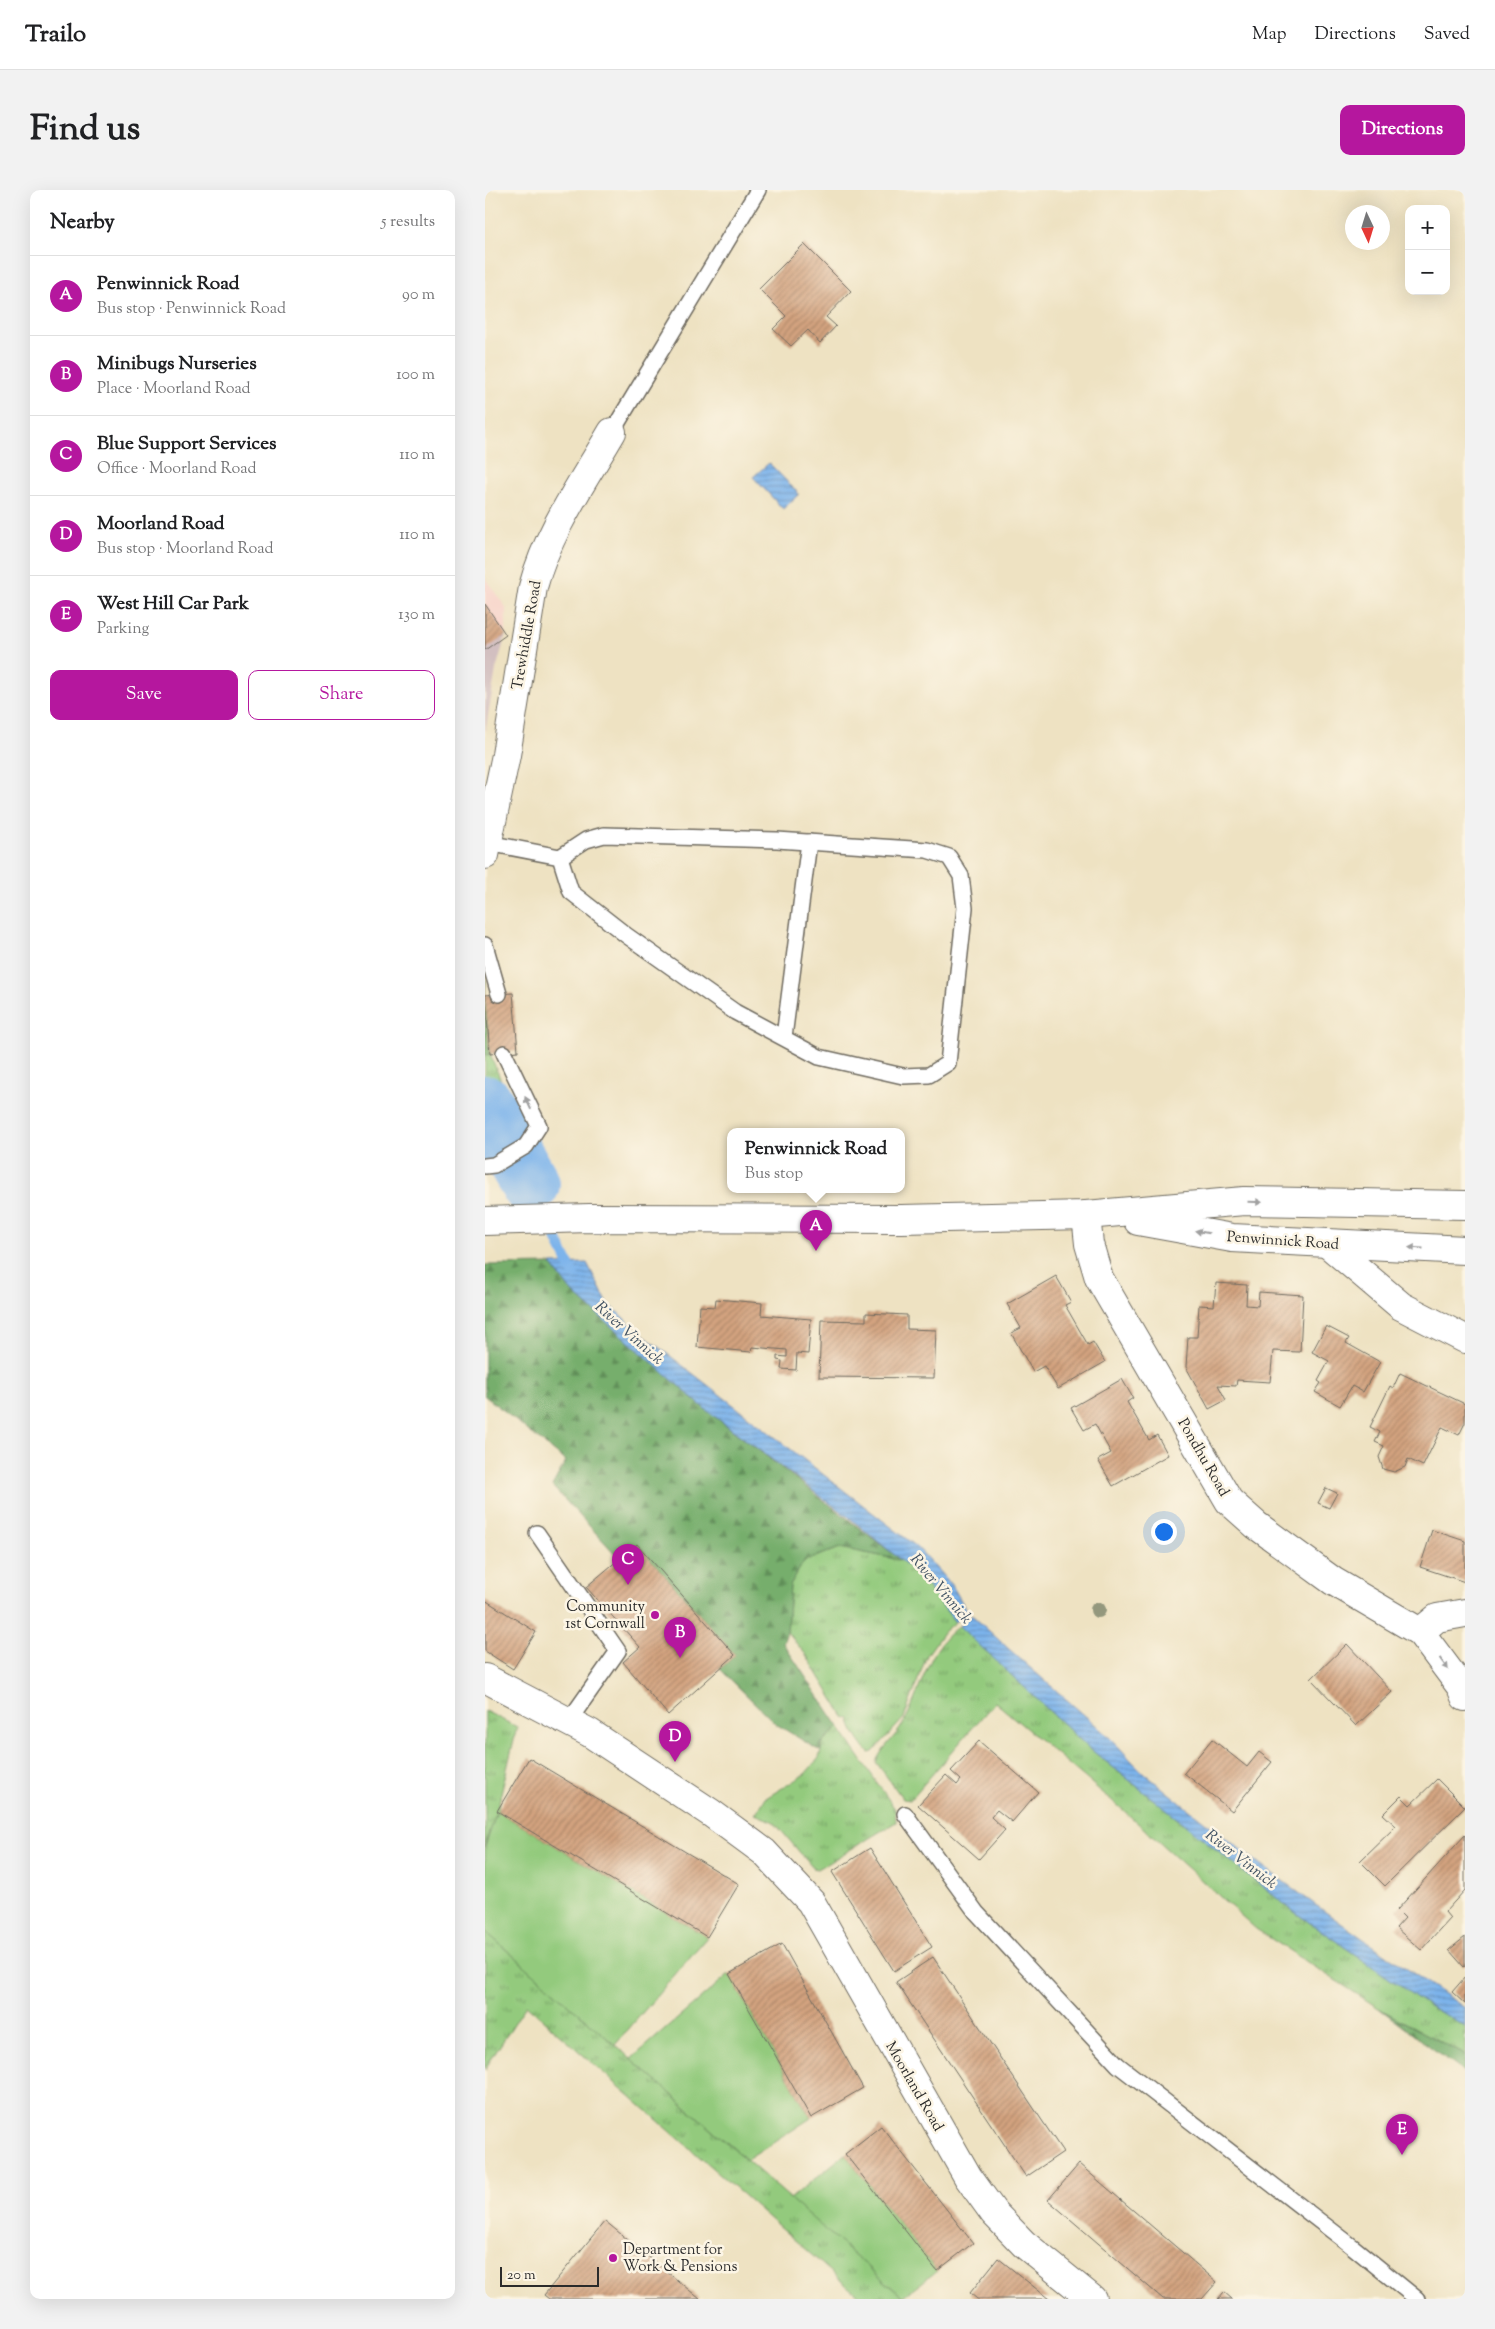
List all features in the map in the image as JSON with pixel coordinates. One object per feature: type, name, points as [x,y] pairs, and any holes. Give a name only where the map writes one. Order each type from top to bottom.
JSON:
[{"type":"main road","name":"Trewhiddle Road","points":[[486,849],[506,755],[533,587],[540,560],[550,538],[612,432]]},
{"type":"main road","name":"Penwinnick Road","points":[[490,1221],[590,1218],[901,1219],[1094,1215],[1244,1201],[1465,1205]]},
{"type":"main road","name":"Penwinnick Road","points":[[1094,1215],[1232,1238],[1465,1250]]},
{"type":"main road","name":"Pondhu Road","points":[[1094,1215],[1089,1244],[1099,1278],[1229,1501],[1256,1525],[1333,1581],[1420,1632],[1461,1687],[1465,1697]]},
{"type":"main road","points":[[1328,1244],[1401,1306],[1465,1339]]},
{"type":"main road","points":[[1420,1632],[1437,1618],[1465,1613]]},
{"type":"main road","name":"Moorland Road","points":[[485,1678],[597,1738],[711,1813],[765,1852],[811,1902],[968,2177],[994,2213],[1025,2244],[1092,2299]]},
{"type":"lane","points":[[612,432],[758,190]]},
{"type":"lane","points":[[486,849],[560,857],[586,840],[604,835],[809,842],[927,850],[949,857],[961,876],[965,908],[948,1063],[929,1076],[903,1076],[819,1057],[735,1012],[625,935],[571,892],[560,857]]},
{"type":"lane","points":[[784,1038],[809,842]]},
{"type":"lane","points":[[485,946],[499,994]]},
{"type":"lane","points":[[490,1166],[526,1146],[539,1126],[504,1053]]},
{"type":"lane","points":[[537,1533],[618,1651],[568,1722]]},
{"type":"lane","points":[[905,1814],[977,1912],[1118,2065],[1353,2247],[1417,2299]]},
{"type":"shaded area","points":[[485,578],[506,608],[506,630],[496,669],[485,732]]},
{"type":"shaded area","points":[[506,635],[496,669],[485,732],[485,650]]},
{"type":"green space","points":[[485,960],[487,968],[485,995]]},
{"type":"green space","points":[[485,995],[490,1054],[485,1055]]},
{"type":"green space","points":[[490,1054],[523,1134],[510,1142],[485,1088],[485,1055]]},
{"type":"green space","points":[[485,1115],[502,1146],[488,1156],[485,1155]]},
{"type":"green space","points":[[551,1264],[570,1290],[705,1409],[901,1560],[840,1548],[804,1561],[790,1585],[787,1632],[783,1643],[839,1727],[824,1740],[820,1751],[776,1724],[720,1669],[735,1655],[637,1544],[620,1559],[552,1486],[566,1461],[485,1396],[485,1265]]},
{"type":"green space","points":[[840,1548],[901,1560],[919,1575],[955,1622],[944,1631],[927,1655],[904,1718],[873,1752],[869,1753],[857,1737],[850,1719],[844,1717],[807,1656],[787,1632],[790,1585],[804,1561]]},
{"type":"green space","points":[[959,1626],[1089,1748],[1293,1911],[1423,2002],[1465,2027],[1465,2055],[1380,2009],[1256,1929],[1122,1809],[995,1702],[910,1800],[903,1799],[876,1762],[903,1724],[939,1646]]},
{"type":"green space","points":[[485,1711],[517,1727],[497,1811],[485,1847]]},
{"type":"green space","points":[[839,1727],[895,1809],[896,1822],[818,1869],[813,1868],[774,1822],[755,1814],[766,1798],[805,1774],[819,1758],[824,1740]]},
{"type":"green space","points":[[497,1811],[707,1937],[615,2045],[485,1931],[485,1847]]},
{"type":"green space","points":[[485,1931],[905,2299],[862,2299],[526,2005],[485,2069]]},
{"type":"green space","points":[[729,1974],[811,2118],[747,2160],[631,2059]]},
{"type":"green space","points":[[1380,2009],[1465,2055],[1465,2073]]},
{"type":"green space","points":[[845,2154],[937,2271],[903,2297],[790,2199]]},
{"type":"water","points":[[769,463],[799,494],[783,509],[753,477]]},
{"type":"water","points":[[485,1088],[510,1142],[502,1146],[485,1116]]},
{"type":"water","points":[[587,1263],[607,1302],[634,1328],[917,1547],[953,1587],[967,1611],[955,1622],[919,1575],[852,1520],[705,1409],[570,1290],[551,1264]]},
{"type":"water","points":[[972,1615],[1110,1738],[1140,1770],[1223,1836],[1302,1895],[1465,2008],[1465,2027],[1423,2002],[1293,1911],[1089,1748],[959,1626]]},
{"type":"building","points":[[804,244],[851,291],[826,317],[836,326],[820,343],[808,330],[791,346],[773,329],[786,316],[759,289]]},
{"type":"building","points":[[485,604],[506,635],[485,650]]},
{"type":"building","points":[[513,993],[518,1051],[490,1054],[485,995]]},
{"type":"building","points":[[1056,1276],[1071,1302],[1065,1305],[1088,1345],[1093,1342],[1105,1362],[1058,1389],[1044,1366],[1033,1372],[1011,1333],[1021,1328],[1007,1304]]},
{"type":"building","points":[[1216,1283],[1247,1285],[1246,1305],[1258,1306],[1259,1292],[1303,1295],[1300,1352],[1273,1351],[1270,1382],[1237,1380],[1236,1386],[1218,1385],[1226,1400],[1209,1409],[1186,1367],[1188,1337],[1197,1337],[1199,1305],[1214,1306]]},
{"type":"building","points":[[716,1299],[762,1303],[761,1315],[811,1319],[808,1354],[797,1353],[796,1370],[781,1369],[782,1361],[777,1360],[777,1356],[787,1357],[787,1350],[752,1347],[751,1352],[697,1347],[700,1306],[715,1307]]},
{"type":"building","points":[[866,1313],[907,1315],[907,1329],[936,1330],[934,1378],[819,1377],[821,1320],[866,1321]]},
{"type":"building","points":[[1326,1326],[1349,1338],[1346,1343],[1380,1362],[1363,1392],[1352,1386],[1340,1406],[1315,1392],[1321,1383],[1318,1381],[1329,1361],[1312,1352]]},
{"type":"building","points":[[1400,1373],[1465,1404],[1465,1423],[1459,1435],[1442,1427],[1423,1466],[1408,1459],[1405,1467],[1394,1472],[1383,1469],[1379,1457],[1384,1446],[1375,1442],[1380,1432],[1370,1427],[1390,1386],[1393,1388]]},
{"type":"building","points":[[1122,1379],[1133,1398],[1127,1402],[1149,1440],[1157,1435],[1168,1455],[1113,1486],[1098,1460],[1111,1453],[1095,1424],[1084,1430],[1071,1408]]},
{"type":"building","points":[[1326,1488],[1337,1493],[1329,1508],[1318,1503]]},
{"type":"building","points":[[1432,1530],[1465,1541],[1465,1582],[1420,1567]]},
{"type":"building","points":[[637,1544],[735,1655],[668,1715],[623,1662],[640,1647],[586,1587]]},
{"type":"building","points":[[485,1600],[536,1632],[513,1669],[485,1651]]},
{"type":"building","points":[[1347,1644],[1392,1692],[1356,1726],[1311,1679]]},
{"type":"building","points":[[1212,1739],[1247,1767],[1259,1752],[1272,1762],[1232,1811],[1184,1773]]},
{"type":"building","points":[[979,1741],[1038,1792],[1012,1822],[997,1810],[991,1817],[1005,1830],[979,1859],[918,1805],[946,1775],[957,1785],[961,1780],[951,1771]]},
{"type":"building","points":[[529,1758],[739,1884],[707,1937],[497,1811]]},
{"type":"building","points":[[1437,1779],[1465,1807],[1385,1886],[1360,1861],[1396,1826],[1383,1814],[1401,1796],[1410,1805]]},
{"type":"building","points":[[1465,1835],[1465,1890],[1445,1912],[1450,1918],[1421,1950],[1396,1928],[1405,1918],[1397,1910]]},
{"type":"building","points":[[870,1848],[932,1947],[894,1971],[832,1872]]},
{"type":"building","points":[[1465,1937],[1465,1966],[1464,1967],[1449,1950]]},
{"type":"building","points":[[782,1944],[863,2088],[811,2118],[729,1974]]},
{"type":"building","points":[[933,1957],[1063,2152],[1026,2177],[896,1982]]},
{"type":"building","points":[[1465,1977],[1465,2004],[1452,1992]]},
{"type":"building","points":[[881,2126],[973,2243],[937,2271],[845,2154]]},
{"type":"building","points":[[1079,2164],[1217,2282],[1202,2299],[1163,2299],[1048,2200]]},
{"type":"building","name":"Department for Work & Pensions","points":[[605,2221],[700,2299],[549,2299],[544,2295]]},
{"type":"building","points":[[998,2258],[1049,2299],[977,2299],[970,2293]]},
{"type":"building","points":[[1224,2292],[1232,2299],[1218,2299]]},
{"type":"waterway","name":"River Vinnick","points":[[485,1105],[530,1184]]},
{"type":"waterway","name":"River Vinnick","points":[[530,1184],[574,1275]]},
{"type":"place","name":"Penwinnick Road","points":[[816,1251]]},
{"type":"place","name":"Blue Support Services","points":[[628,1585]]},
{"type":"place","name":"Community 1st Cornwall","points":[[655,1615]]},
{"type":"place","name":"Minibugs Nurseries","points":[[680,1658]]},
{"type":"place","name":"Moorland Road","points":[[675,1762]]},
{"type":"place","name":"West Hill Car Park","points":[[1402,2155]]},
{"type":"place","name":"Department for Work & Pensions","points":[[613,2258]]}]
